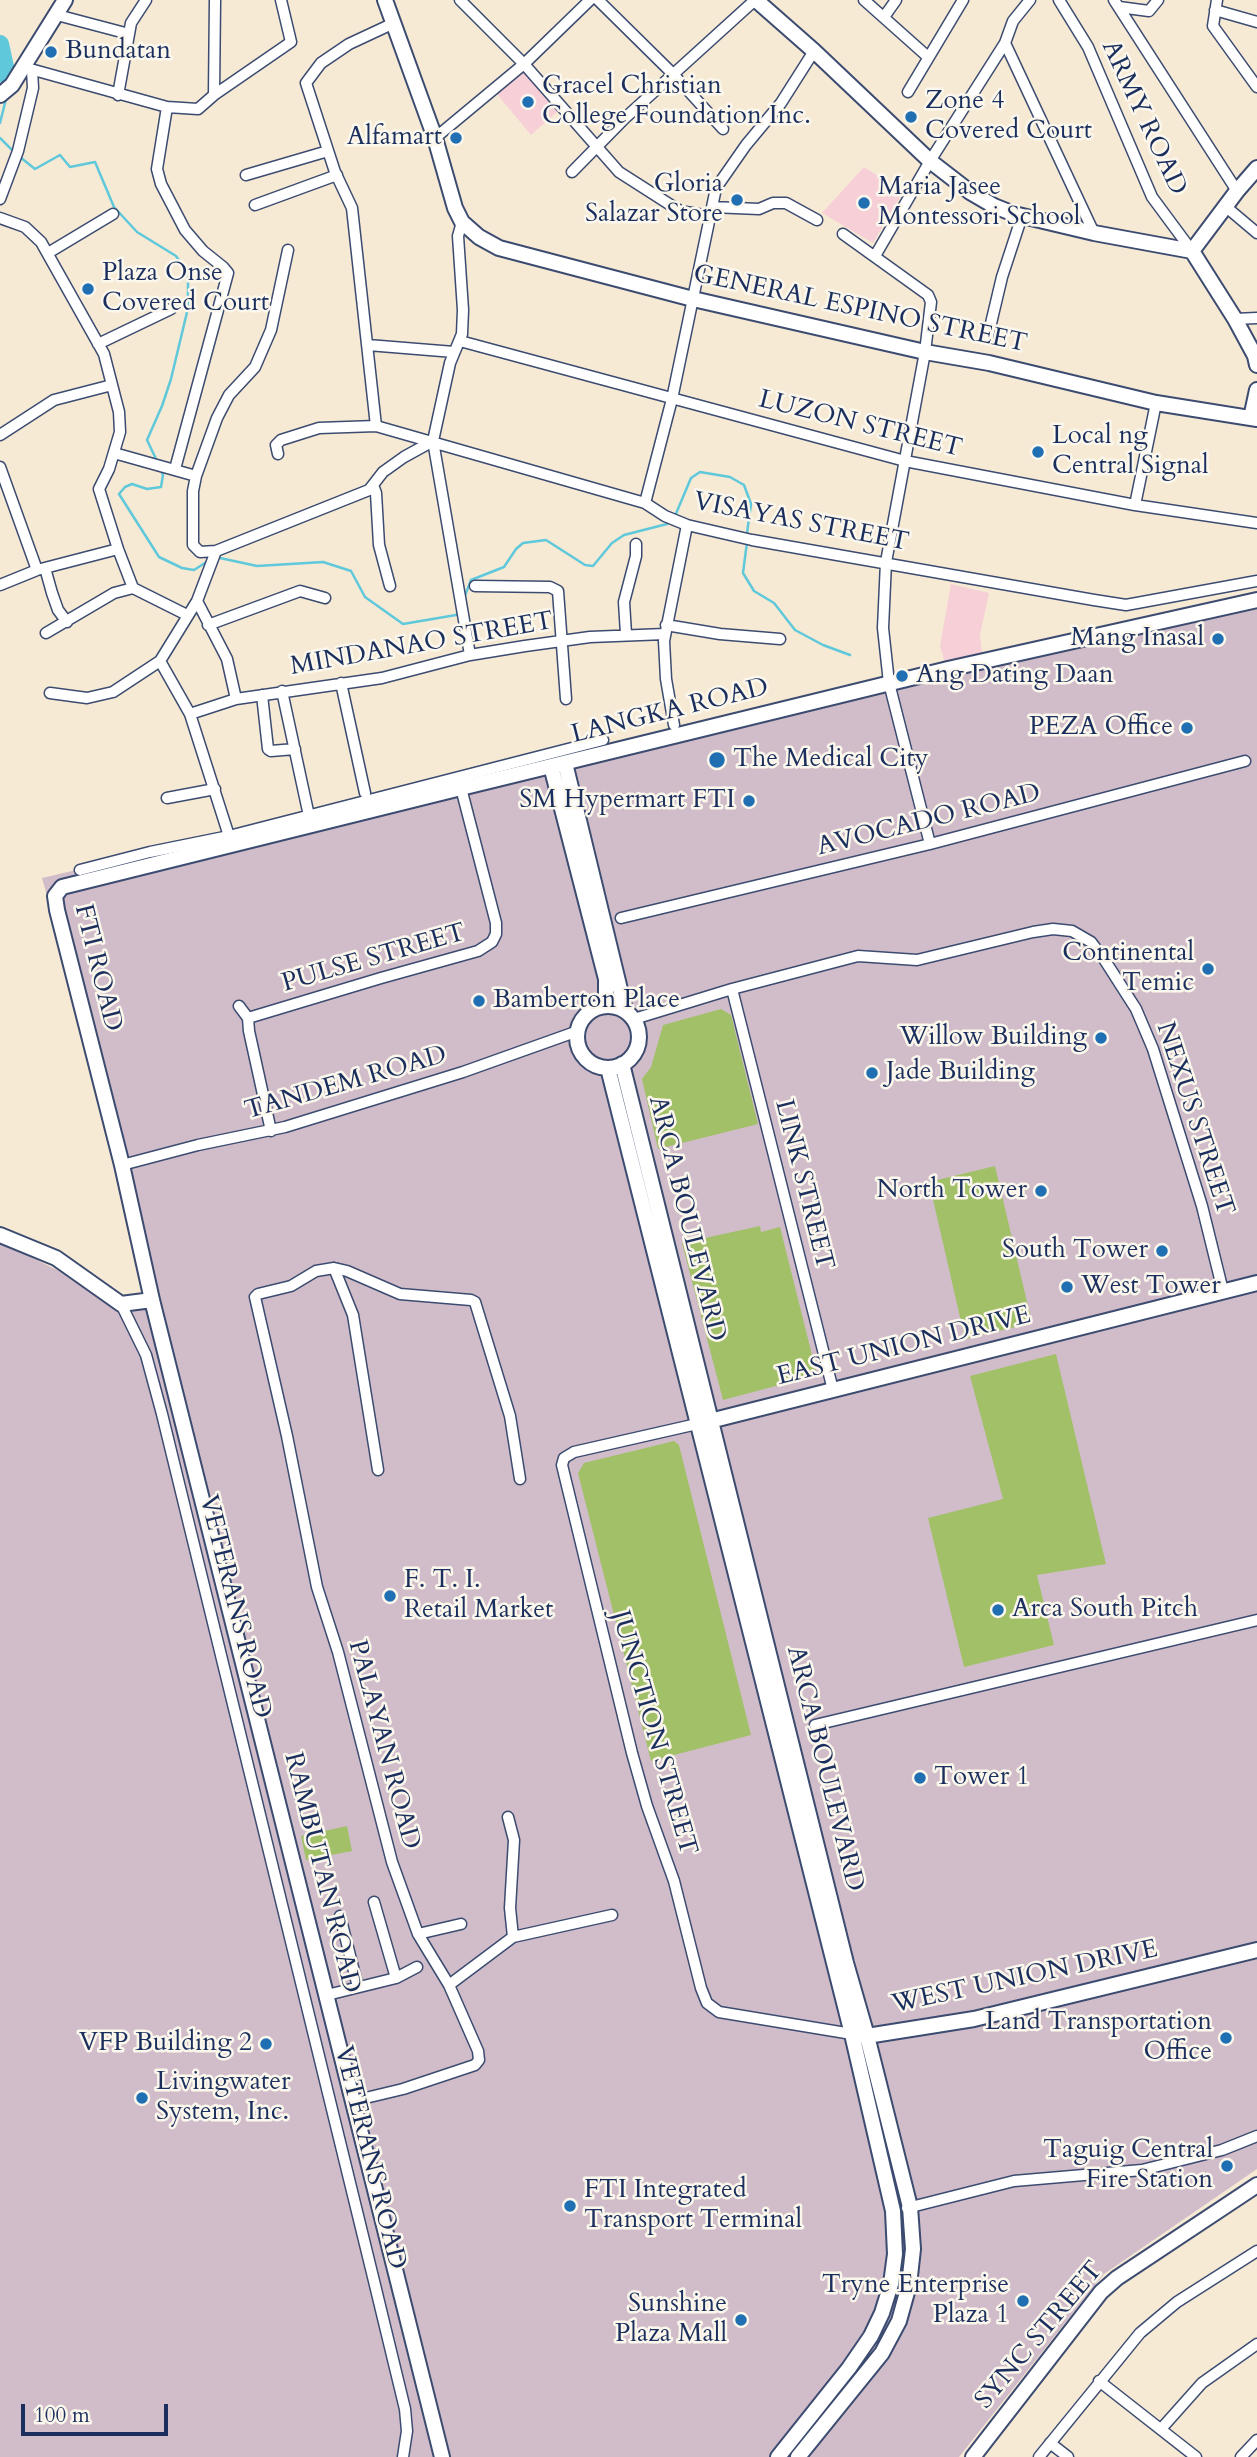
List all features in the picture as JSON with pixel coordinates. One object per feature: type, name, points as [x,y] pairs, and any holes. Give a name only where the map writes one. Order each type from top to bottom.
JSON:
[{"type":"street","points":[[0,95],[27,68],[65,0]]},
{"type":"street","points":[[118,95],[131,23],[146,0]]},
{"type":"street","points":[[214,95],[215,0]]},
{"type":"street","points":[[27,68],[167,107],[198,109],[291,42],[281,0]]},
{"type":"street","points":[[385,0],[462,222],[458,236],[463,310],[460,341],[454,352],[433,441],[470,655]]},
{"type":"street","points":[[460,0],[524,64],[619,172],[647,191],[680,211],[759,209],[773,203],[786,203],[817,220]]},
{"type":"street","points":[[435,138],[524,64],[590,0]]},
{"type":"street","points":[[598,0],[673,74],[723,130]]},
{"type":"street","points":[[572,172],[673,74],[756,0],[930,161],[970,192],[994,206],[1022,216],[1094,233],[1192,251],[1235,319],[1257,365]]},
{"type":"street","points":[[864,0],[928,57]]},
{"type":"street","points":[[884,17],[896,0]]},
{"type":"street","points":[[908,92],[963,0]]},
{"type":"street","points":[[875,256],[930,161],[1005,43],[1013,21],[1030,0]]},
{"type":"street","name":"ARMY ROAD","points":[[1059,0],[1088,47],[1152,197],[1192,251]]},
{"type":"street","points":[[1117,4],[1149,11],[1158,0]]},
{"type":"street","points":[[1117,4],[1237,191]]},
{"type":"street","points":[[1257,22],[1216,5],[1213,26],[1257,87]]},
{"type":"street","points":[[57,15],[129,34]]},
{"type":"street","points":[[376,426],[352,208],[328,151],[306,83],[321,63],[349,44],[394,23]]},
{"type":"street","points":[[1005,43],[1094,233]]},
{"type":"street","points":[[645,503],[672,399],[716,188],[746,145],[781,103],[814,51]]},
{"type":"street","points":[[0,199],[15,164],[33,88],[27,68]]},
{"type":"street","points":[[164,466],[228,273],[186,230],[161,184],[157,169],[167,107]]},
{"type":"street","points":[[246,174],[328,151]]},
{"type":"street","points":[[1192,251],[1257,169]]},
{"type":"street","points":[[255,205],[337,175]]},
{"type":"street","points":[[1225,206],[1257,233]]},
{"type":"street","points":[[48,253],[113,214]]},
{"type":"street","points":[[988,336],[1002,277],[1022,216]]},
{"type":"street","points":[[0,218],[25,227],[48,253],[104,354],[120,432],[99,489],[134,588],[187,615]]},
{"type":"street","name":"GENERAL ESPINO STREET","points":[[462,222],[479,237],[516,254],[693,299],[925,352],[989,363],[1156,403],[1254,419]]},
{"type":"street","points":[[842,234],[930,298],[925,352],[886,562],[883,628],[890,683],[930,844]]},
{"type":"street","points":[[288,250],[271,330],[255,367],[229,395],[217,418],[196,476],[193,491],[193,545],[200,552],[216,551],[369,490],[383,472],[433,441]]},
{"type":"street","points":[[98,344],[171,309]]},
{"type":"street","points":[[1235,319],[1257,318]]},
{"type":"street","name":"LUZON STREET","points":[[460,341],[905,461],[1135,506],[1257,523]]},
{"type":"street","points":[[368,345],[454,352]]},
{"type":"street","points":[[0,435],[54,400],[112,385]]},
{"type":"street","points":[[1254,419],[1257,390]]},
{"type":"street","points":[[1135,506],[1156,403]]},
{"type":"street","name":"VISAYAS STREET","points":[[278,454],[276,445],[281,440],[319,428],[376,426],[645,503],[665,516],[687,525],[752,540],[1126,605],[1257,581]]},
{"type":"street","points":[[114,453],[196,476]]},
{"type":"street","points":[[0,467],[58,610],[67,622]]},
{"type":"street","points":[[373,485],[376,493],[379,545],[390,586]]},
{"type":"street","points":[[674,725],[666,679],[666,629],[687,525]]},
{"type":"street","points":[[626,634],[624,602],[636,544]]},
{"type":"street","points":[[0,585],[41,569],[118,549]]},
{"type":"street","points":[[50,693],[87,698],[113,692],[160,661],[197,601],[216,551]]},
{"type":"street","points":[[475,586],[554,588],[558,591],[566,699]]},
{"type":"street","points":[[46,633],[114,593],[134,588]]},
{"type":"street","points":[[208,625],[300,592],[325,598]]},
{"type":"street","name":"LANGKA ROAD","points":[[461,788],[487,774],[558,764],[890,683],[1257,600]]},
{"type":"street","points":[[197,601],[227,659],[236,699]]},
{"type":"street","name":"MINDANAO STREET","points":[[190,714],[236,699],[382,678],[470,655],[561,640],[666,629],[780,639]]},
{"type":"street","points":[[160,661],[190,714],[229,836]]},
{"type":"street","points":[[341,683],[366,793]]},
{"type":"street","points":[[282,691],[309,816]]},
{"type":"street","points":[[262,695],[268,750],[295,748]]},
{"type":"street","points":[[80,870],[487,774],[603,740]]},
{"type":"street","name":"AVOCADO ROAD","points":[[621,918],[930,844],[1245,761]]},
{"type":"street","points":[[558,764],[606,979],[606,1006]]},
{"type":"street","points":[[558,764],[630,1015],[639,1032],[638,1047],[629,1060],[615,1066],[600,1066],[586,1058],[578,1043],[578,1031],[591,1011],[606,1006],[630,1015]]},
{"type":"street","name":"PULSE STREET","points":[[248,1018],[478,951],[492,942],[496,934],[496,923],[461,788]]},
{"type":"street","name":"FTI ROAD","points":[[152,1300],[122,1165],[57,911],[55,896],[58,891],[62,887],[461,788]]},
{"type":"street","points":[[167,798],[215,789]]},
{"type":"street","name":"NEXUS STREET","points":[[630,1015],[858,956],[918,960],[1053,929],[1072,931],[1091,942],[1136,1009],[1153,1049],[1202,1206],[1223,1291]]},
{"type":"street","name":"LINK STREET","points":[[732,989],[832,1390]]},
{"type":"street","points":[[239,1006],[248,1018],[271,1131]]},
{"type":"street","name":"TANDEM ROAD","points":[[122,1165],[198,1145],[271,1131],[463,1072],[578,1031]]},
{"type":"street","name":"ARCA BOULEVARD","points":[[615,1066],[704,1422],[893,2211],[894,2264],[891,2284],[876,2324],[849,2368],[778,2457]]},
{"type":"street","name":"VETERANS ROAD","points":[[0,1235],[56,1258],[121,1304],[146,1355],[405,2409],[407,2431],[403,2457]]},
{"type":"street","points":[[334,1268],[353,1315],[378,1470]]},
{"type":"street","points":[[334,1268],[347,1270],[400,1294],[467,1299],[475,1302],[510,1416],[520,1479]]},
{"type":"street","name":"PALAYAN ROAD","points":[[334,1268],[316,1271],[291,1286],[255,1297],[317,1587],[341,1664],[392,1862],[418,1934],[449,1985],[478,2051],[479,2060],[475,2065],[412,2087],[353,2101]]},
{"type":"street","name":"EAST UNION DRIVE","points":[[564,1458],[574,1452],[704,1422],[1257,1283]]},
{"type":"street","points":[[121,1304],[152,1300]]},
{"type":"street","name":"RAMBUTAN ROAD","points":[[152,1300],[442,2457]]},
{"type":"street","name":"ARCA BOULEVARD","points":[[704,1422],[910,2207],[913,2249],[909,2285],[899,2321],[882,2353],[798,2457]]},
{"type":"street","name":"JUNCTION STREET","points":[[564,1458],[562,1473],[639,1780],[674,1881],[704,1996],[707,2003],[719,2012]]},
{"type":"street","points":[[815,1725],[1257,1620]]},
{"type":"street","points":[[508,1817],[514,1840],[510,1908],[513,1937]]},
{"type":"street","points":[[374,1902],[396,1978]]},
{"type":"street","points":[[449,1985],[513,1937],[612,1915]]},
{"type":"street","points":[[340,1916],[358,1987]]},
{"type":"street","points":[[418,1934],[461,1924]]},
{"type":"street","name":"WEST UNION DRIVE","points":[[719,2012],[867,2036],[974,2019],[1257,1950]]},
{"type":"street","points":[[327,1995],[396,1978],[417,1966]]},
{"type":"street","points":[[893,2211],[1014,2181],[1153,2168],[1222,2150],[1257,2136]]},
{"type":"street","name":"SYNC STREET","points":[[973,2457],[1101,2292],[1116,2278],[1257,2185]]},
{"type":"street","points":[[1039,2457],[1124,2350],[1158,2317],[1257,2251]]},
{"type":"street","points":[[1161,2429],[1202,2383],[1257,2344]]},
{"type":"street","points":[[1099,2381],[1196,2457]]},
{"type":"street","points":[[1241,2457],[1257,2440]]},
{"type":"street","points":[[1050,2443],[1068,2457]]},
{"type":"shaded area","name":"Gracel Christian College Foundation Inc.","points":[[525,69],[559,110],[531,135],[497,94]]},
{"type":"shaded area","name":"Maria Jasee Montessori School","points":[[864,167],[903,192],[873,243],[822,213]]},
{"type":"shaded area","points":[[951,584],[989,593],[980,635],[982,653],[945,663],[940,646]]},
{"type":"shaded area","points":[[1257,595],[1257,2169],[1104,2274],[959,2457],[0,2457],[0,1244],[59,1271],[103,1301],[142,1294],[74,989],[42,878]]},
{"type":"green space","points":[[721,1009],[731,1015],[758,1124],[658,1149],[642,1079],[651,1067],[663,1025]]},
{"type":"green space","points":[[995,1166],[1032,1323],[965,1339],[929,1182]]},
{"type":"green space","points":[[760,1226],[761,1232],[780,1227],[817,1375],[723,1400],[682,1243]]},
{"type":"green space","points":[[1056,1354],[1106,1564],[1037,1575],[1054,1645],[964,1667],[928,1518],[1003,1499],[970,1376]]},
{"type":"green space","points":[[674,1441],[679,1445],[751,1735],[651,1761],[578,1473],[584,1463]]},
{"type":"green space","points":[[347,1826],[352,1851],[306,1860],[301,1836]]},
{"type":"waterway","points":[[0,44],[7,76]]},
{"type":"waterway","points":[[0,123],[6,99]]},
{"type":"waterway","points":[[0,138],[15,153]]},
{"type":"waterway","points":[[20,157],[35,169],[60,155],[70,167],[95,162],[114,207],[137,232],[176,256],[188,275],[188,308],[171,379],[147,440],[157,461]]},
{"type":"waterway","points":[[161,471],[161,487],[147,489],[132,484],[119,494],[159,557],[182,568],[194,570],[208,561]]},
{"type":"waterway","points":[[675,516],[691,478],[700,472],[730,477],[744,485],[751,504],[747,533]]},
{"type":"waterway","points":[[464,598],[471,580],[504,567],[523,543],[546,540],[585,565],[593,566],[612,543],[624,535],[667,524]]},
{"type":"waterway","points":[[747,542],[743,573],[754,591],[774,603],[795,630],[850,655]]},
{"type":"waterway","points":[[220,558],[257,566],[323,562],[351,571],[365,597],[403,624],[456,615],[460,611]]},
{"type":"place","name":"Bundatan","points":[[51,52]]},
{"type":"place","name":"Gracel Christian College Foundation Inc.","points":[[528,102]]},
{"type":"place","name":"Zone 4 Covered Court","points":[[911,117]]},
{"type":"place","name":"Alfamart","points":[[456,138]]},
{"type":"place","name":"Gloria Salazar Store","points":[[737,200]]},
{"type":"place","name":"Maria Jasee Montessori School","points":[[864,203]]},
{"type":"place","name":"Plaza Onse Covered Court","points":[[88,289]]},
{"type":"place","name":"Local ng Central Signal","points":[[1038,452]]},
{"type":"place","name":"Mang Inasal","points":[[1218,639]]},
{"type":"place","name":"Ang Dating Daan","points":[[902,676]]},
{"type":"place","name":"PEZA Office","points":[[1187,728]]},
{"type":"place","name":"The Medical City","points":[[717,760]]},
{"type":"place","name":"SM Hypermart FTI","points":[[749,801]]},
{"type":"place","name":"Continental Temic","points":[[1208,969]]},
{"type":"place","name":"Bamberton Place","points":[[479,1001]]},
{"type":"place","name":"Willow Building","points":[[1101,1038]]},
{"type":"place","name":"Jade Building","points":[[872,1073]]},
{"type":"place","name":"North Tower","points":[[1041,1191]]},
{"type":"place","name":"South Tower","points":[[1162,1251]]},
{"type":"place","name":"West Tower","points":[[1067,1287]]},
{"type":"place","name":"F. T. I. Retail Market","points":[[390,1596]]},
{"type":"place","name":"Arca South Pitch","points":[[998,1610]]},
{"type":"place","name":"Tower 1","points":[[920,1778]]},
{"type":"place","name":"Land Transportation Office","points":[[1226,2038]]},
{"type":"place","name":"VFP Building 2","points":[[266,2044]]},
{"type":"place","name":"Livingwater System, Inc.","points":[[142,2098]]},
{"type":"place","name":"Taguig Central Fire Station","points":[[1227,2166]]},
{"type":"place","name":"FTI Integrated Transport Terminal","points":[[570,2206]]},
{"type":"place","name":"Tryne Enterprise Plaza 1","points":[[1023,2301]]},
{"type":"place","name":"Sunshine Plaza Mall","points":[[741,2320]]}]
